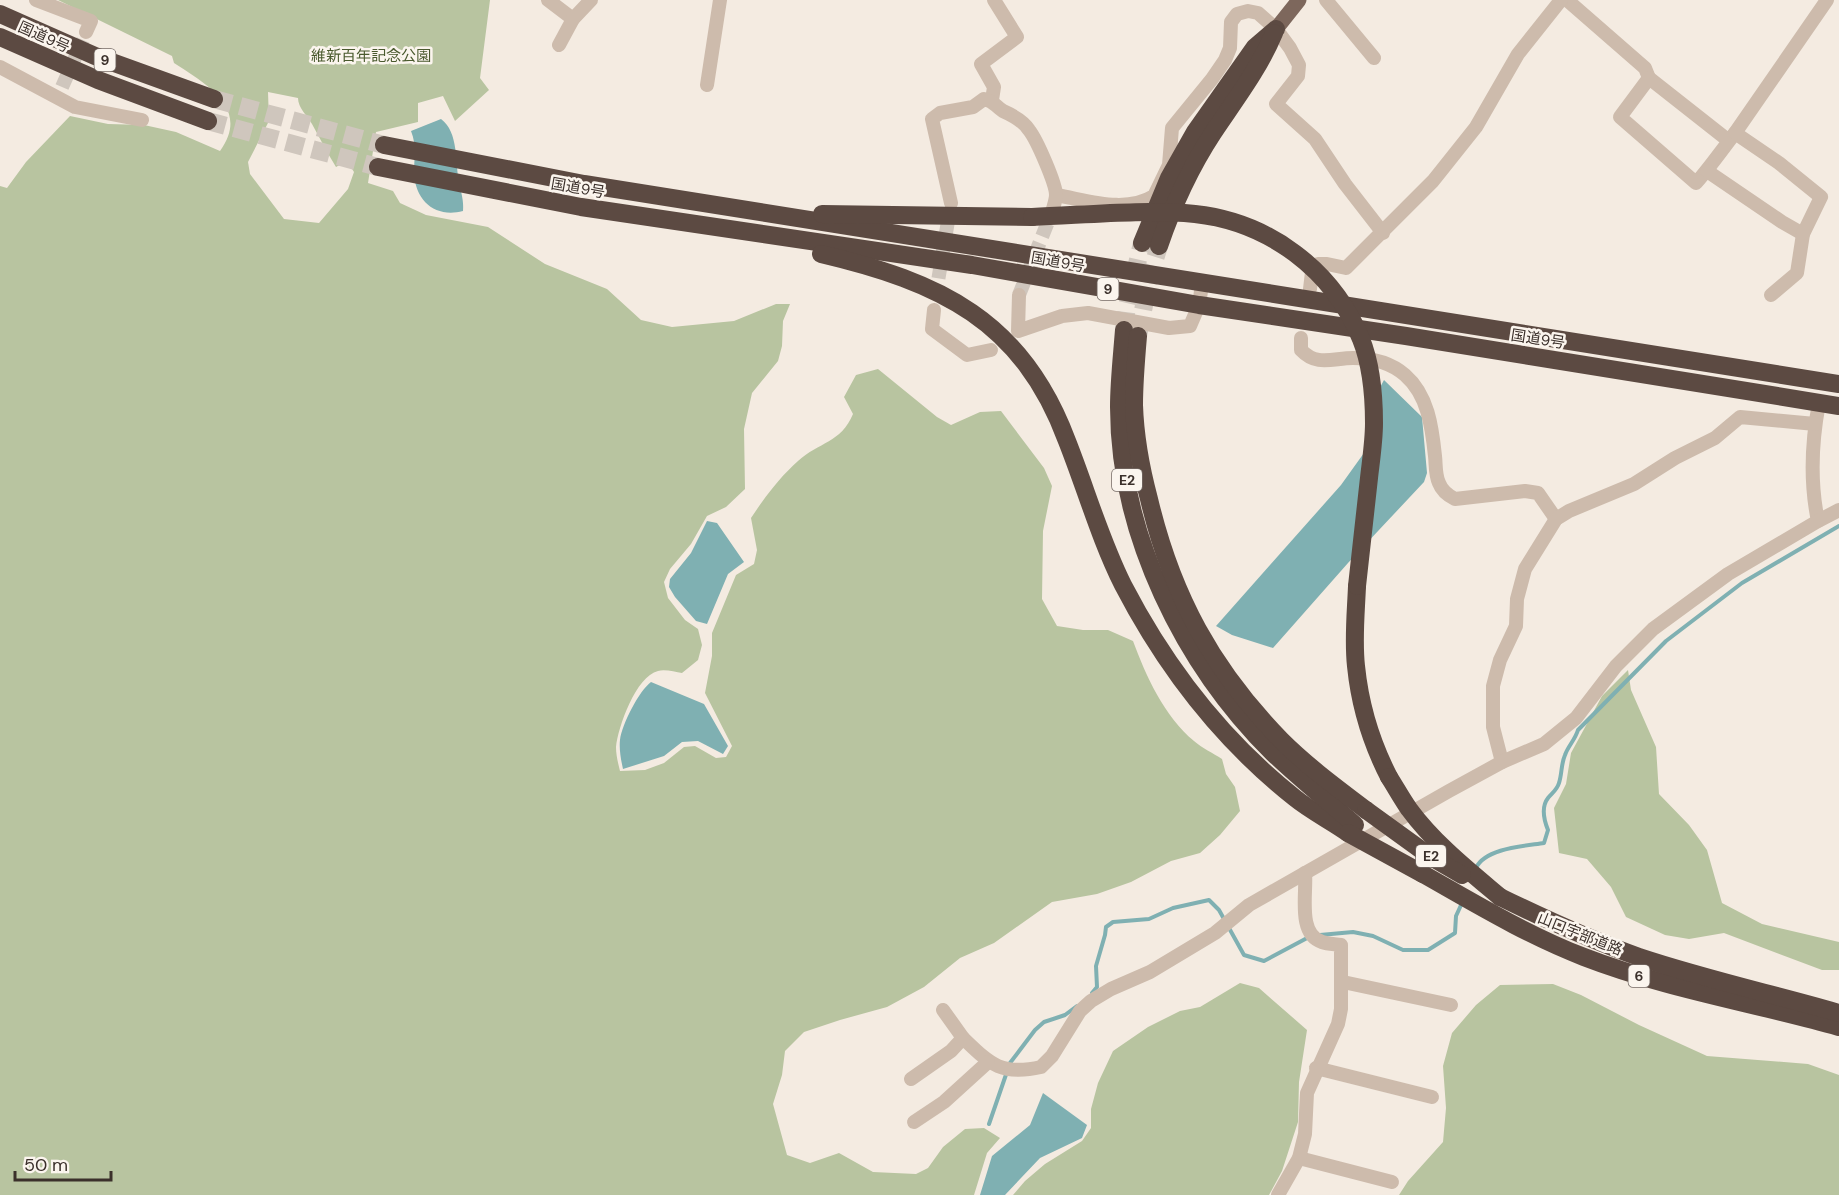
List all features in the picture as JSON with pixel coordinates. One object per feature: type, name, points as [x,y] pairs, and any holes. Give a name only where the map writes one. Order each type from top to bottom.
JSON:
[{"type":"highway","name":"国道9号","points":[[0,14],[95,56],[214,99]]},
{"type":"highway","points":[[1151,244],[1169,178],[1195,132],[1255,47],[1276,29]]},
{"type":"highway","name":"国道9号","points":[[0,37],[98,80],[208,121]]},
{"type":"highway","name":"国道9号","points":[[384,146],[584,184],[766,214],[1839,384]]},
{"type":"highway","name":"国道9号","points":[[378,167],[581,207],[972,265],[1199,305],[1839,406]]},
{"type":"highway","points":[[581,207],[628,220],[797,249],[861,264],[909,279],[967,308],[993,328],[1016,352],[1052,405],[1100,533],[1123,584],[1180,676],[1212,719],[1265,772],[1297,800],[1356,823]]},
{"type":"highway","points":[[766,214],[892,213],[1032,217],[1149,213],[1196,214],[1229,220],[1261,232],[1284,244],[1306,262],[1337,294],[1361,339],[1373,394],[1374,425],[1357,586],[1354,640],[1355,665],[1365,720],[1374,747],[1409,809],[1431,835],[1500,897]]},
{"type":"highway","name":"E2","points":[[1131,333],[1134,405],[1143,478],[1183,620],[1203,654],[1221,694],[1273,753],[1356,823],[1423,874]]},
{"type":"highway","name":"E2","points":[[1356,823],[1431,856],[1500,897]]},
{"type":"highway","name":"山口宇部道路","points":[[1423,874],[1492,914],[1552,944],[1642,977],[1839,1027]]},
{"type":"highway","name":"山口宇部道路","points":[[1500,897],[1595,941],[1640,957],[1839,1013]]},
{"type":"main road","points":[[1276,29],[1299,0]]},
{"type":"street","points":[[36,0],[91,21],[86,32]]},
{"type":"street","points":[[548,0],[573,19]]},
{"type":"street","points":[[559,45],[573,19],[591,0]]},
{"type":"street","points":[[707,85],[720,0]]},
{"type":"street","points":[[992,100],[994,87],[981,64],[1017,37],[994,0]]},
{"type":"street","points":[[1326,0],[1374,58]]},
{"type":"street","points":[[1310,290],[1312,272],[1318,264],[1346,268],[1432,181],[1476,127],[1518,54],[1561,0]]},
{"type":"street","points":[[1567,0],[1645,68],[1649,78],[1732,137],[1779,164],[1821,197],[1803,234],[1797,273],[1771,295]]},
{"type":"street","points":[[1649,78],[1620,117],[1696,183],[1732,137],[1827,0]]},
{"type":"street","points":[[951,203],[932,119],[940,113],[973,107],[984,99],[992,100],[1029,130],[1045,160],[1054,202],[1122,206],[1154,196],[1169,165],[1172,128],[1212,80],[1225,60],[1230,48],[1231,22],[1237,14],[1248,11],[1258,13],[1276,29],[1299,65],[1298,76],[1276,104],[1315,139],[1345,184],[1383,233]]},
{"type":"street","points":[[0,67],[60,92],[75,107],[142,120]]},
{"type":"street","points":[[1707,171],[1803,234]]},
{"type":"street","points":[[1019,295],[1018,331],[1062,316],[1088,313],[1169,328],[1190,326],[1199,305],[1202,284]]},
{"type":"street","points":[[934,310],[932,329],[967,355],[991,351]]},
{"type":"street","points":[[1301,338],[1301,350],[1307,356],[1322,362],[1352,358],[1377,360],[1393,365],[1407,376],[1428,411],[1433,433],[1437,481],[1445,494],[1455,499],[1525,491],[1538,493],[1556,519]]},
{"type":"street","points":[[1818,521],[1814,503],[1815,424],[1819,403]]},
{"type":"street","points":[[1502,762],[1493,728],[1493,686],[1500,660],[1516,626],[1517,599],[1526,569],[1556,519],[1569,511],[1634,484],[1675,458],[1715,438],[1740,417],[1815,424]]},
{"type":"street","points":[[943,1010],[963,1038],[988,1062],[1007,1070],[1041,1067],[1052,1056],[1080,1011],[1091,1001],[1111,989],[1150,972],[1215,933],[1249,905],[1305,873],[1502,762],[1544,744],[1576,718],[1616,666],[1653,628],[1728,574],[1839,510]]},
{"type":"street","points":[[1278,1195],[1299,1158],[1305,1134],[1307,1093],[1316,1068],[1338,1024],[1341,1009],[1343,982],[1341,945],[1322,942],[1307,928],[1305,873]]},
{"type":"street","points":[[1343,982],[1451,1005]]},
{"type":"street","points":[[911,1079],[951,1051],[963,1038]]},
{"type":"street","points":[[914,1122],[944,1102],[988,1062]]},
{"type":"street","points":[[1316,1068],[1432,1097]]},
{"type":"street","points":[[1299,1158],[1392,1182]]},
{"type":"green space","name":"維新百年記念公園","points":[[58,0],[490,0],[480,78],[489,90],[455,121],[443,96],[418,103],[418,122],[376,132],[368,183],[393,191],[400,203],[426,215],[488,227],[545,264],[607,289],[641,320],[672,327],[734,321],[776,304],[790,304],[783,321],[782,346],[778,361],[752,393],[744,429],[745,489],[726,507],[707,516],[691,544],[670,569],[664,582],[668,598],[685,620],[698,629],[702,645],[698,660],[682,673],[658,671],[642,682],[624,715],[617,738],[616,750],[620,771],[645,770],[664,763],[684,747],[695,746],[716,758],[726,757],[732,746],[705,693],[712,656],[712,633],[736,575],[754,564],[757,550],[751,518],[791,467],[836,437],[848,424],[853,414],[844,397],[856,375],[878,369],[937,417],[951,425],[980,412],[1001,411],[1044,468],[1052,486],[1043,531],[1042,599],[1057,626],[1083,630],[1108,630],[1133,641],[1157,695],[1174,720],[1194,741],[1222,759],[1226,774],[1235,787],[1240,811],[1220,835],[1200,853],[1171,861],[1131,882],[1097,894],[1052,902],[994,943],[960,958],[924,987],[887,1007],[804,1032],[785,1051],[782,1075],[773,1104],[787,1155],[810,1163],[839,1153],[873,1172],[916,1174],[928,1168],[943,1147],[965,1129],[984,1128],[1000,1138],[987,1153],[974,1195],[0,1195],[0,186],[7,188],[26,162],[70,116],[108,124],[144,125],[176,132],[220,151],[228,136],[230,122],[228,110],[211,89],[174,63],[172,56]],"holes":[[[268,92],[298,98],[301,108],[336,167],[347,161],[354,172],[348,189],[319,223],[284,219],[250,174],[248,162],[269,121]]]},
{"type":"green space","points":[[1628,670],[1631,690],[1656,747],[1659,794],[1689,825],[1707,850],[1722,903],[1762,924],[1839,942],[1839,970],[1822,970],[1724,933],[1689,939],[1665,935],[1626,917],[1611,887],[1587,859],[1559,853],[1554,808],[1566,784],[1571,753],[1602,696]]},
{"type":"green space","points":[[1240,983],[1259,988],[1307,1030],[1299,1082],[1298,1122],[1282,1171],[1269,1195],[1013,1195],[1045,1164],[1082,1141],[1091,1128],[1091,1109],[1098,1083],[1113,1051],[1148,1027],[1180,1011],[1200,1007]]},
{"type":"green space","points":[[1553,984],[1581,995],[1707,1056],[1808,1064],[1839,1075],[1839,1195],[1399,1195],[1408,1181],[1443,1142],[1446,1108],[1443,1066],[1452,1033],[1476,1005],[1500,985]]},
{"type":"water","points":[[441,119],[447,125],[454,140],[463,200],[463,211],[453,213],[436,210],[423,200],[414,174],[415,147],[411,131]]},
{"type":"water","points":[[1384,380],[1422,417],[1427,473],[1424,482],[1273,648],[1232,635],[1216,626],[1341,485],[1379,432],[1377,393]]},
{"type":"water","points":[[707,521],[717,523],[744,562],[728,574],[707,624],[696,621],[669,587],[670,579],[691,553]]},
{"type":"water","points":[[651,682],[704,704],[728,746],[723,754],[698,741],[682,742],[664,756],[623,769],[621,733],[636,700]]},
{"type":"water","points":[[1043,1093],[1087,1125],[1082,1138],[1040,1158],[1005,1195],[980,1195],[992,1156],[1030,1125]]},
{"type":"waterway","points":[[1476,868],[1481,861],[1496,852],[1544,843],[1548,830],[1544,818],[1544,805],[1556,790],[1566,752],[1578,730],[1666,641],[1742,583],[1839,526]]},
{"type":"waterway","points":[[1092,993],[1097,987],[1096,966],[1106,927],[1113,922],[1149,919],[1173,908],[1209,900],[1219,910],[1244,955],[1264,961],[1309,937]]},
{"type":"waterway","points":[[1320,935],[1353,932],[1373,936],[1403,950],[1428,950],[1455,933],[1456,916],[1462,903]]},
{"type":"waterway","points":[[989,1124],[1010,1063],[1035,1030],[1044,1022],[1065,1015],[1077,1006]]},
{"type":"tunnel","points":[[62,87],[83,40]]},
{"type":"tunnel","points":[[214,99],[384,145]]},
{"type":"tunnel","points":[[208,121],[378,167]]},
{"type":"tunnel","points":[[935,299],[950,209]]},
{"type":"tunnel","points":[[1019,295],[1053,209]]},
{"type":"tunnel","points":[[1124,330],[1127,306],[1142,243]]},
{"type":"tunnel","points":[[1138,336],[1150,275],[1159,246]]}]
